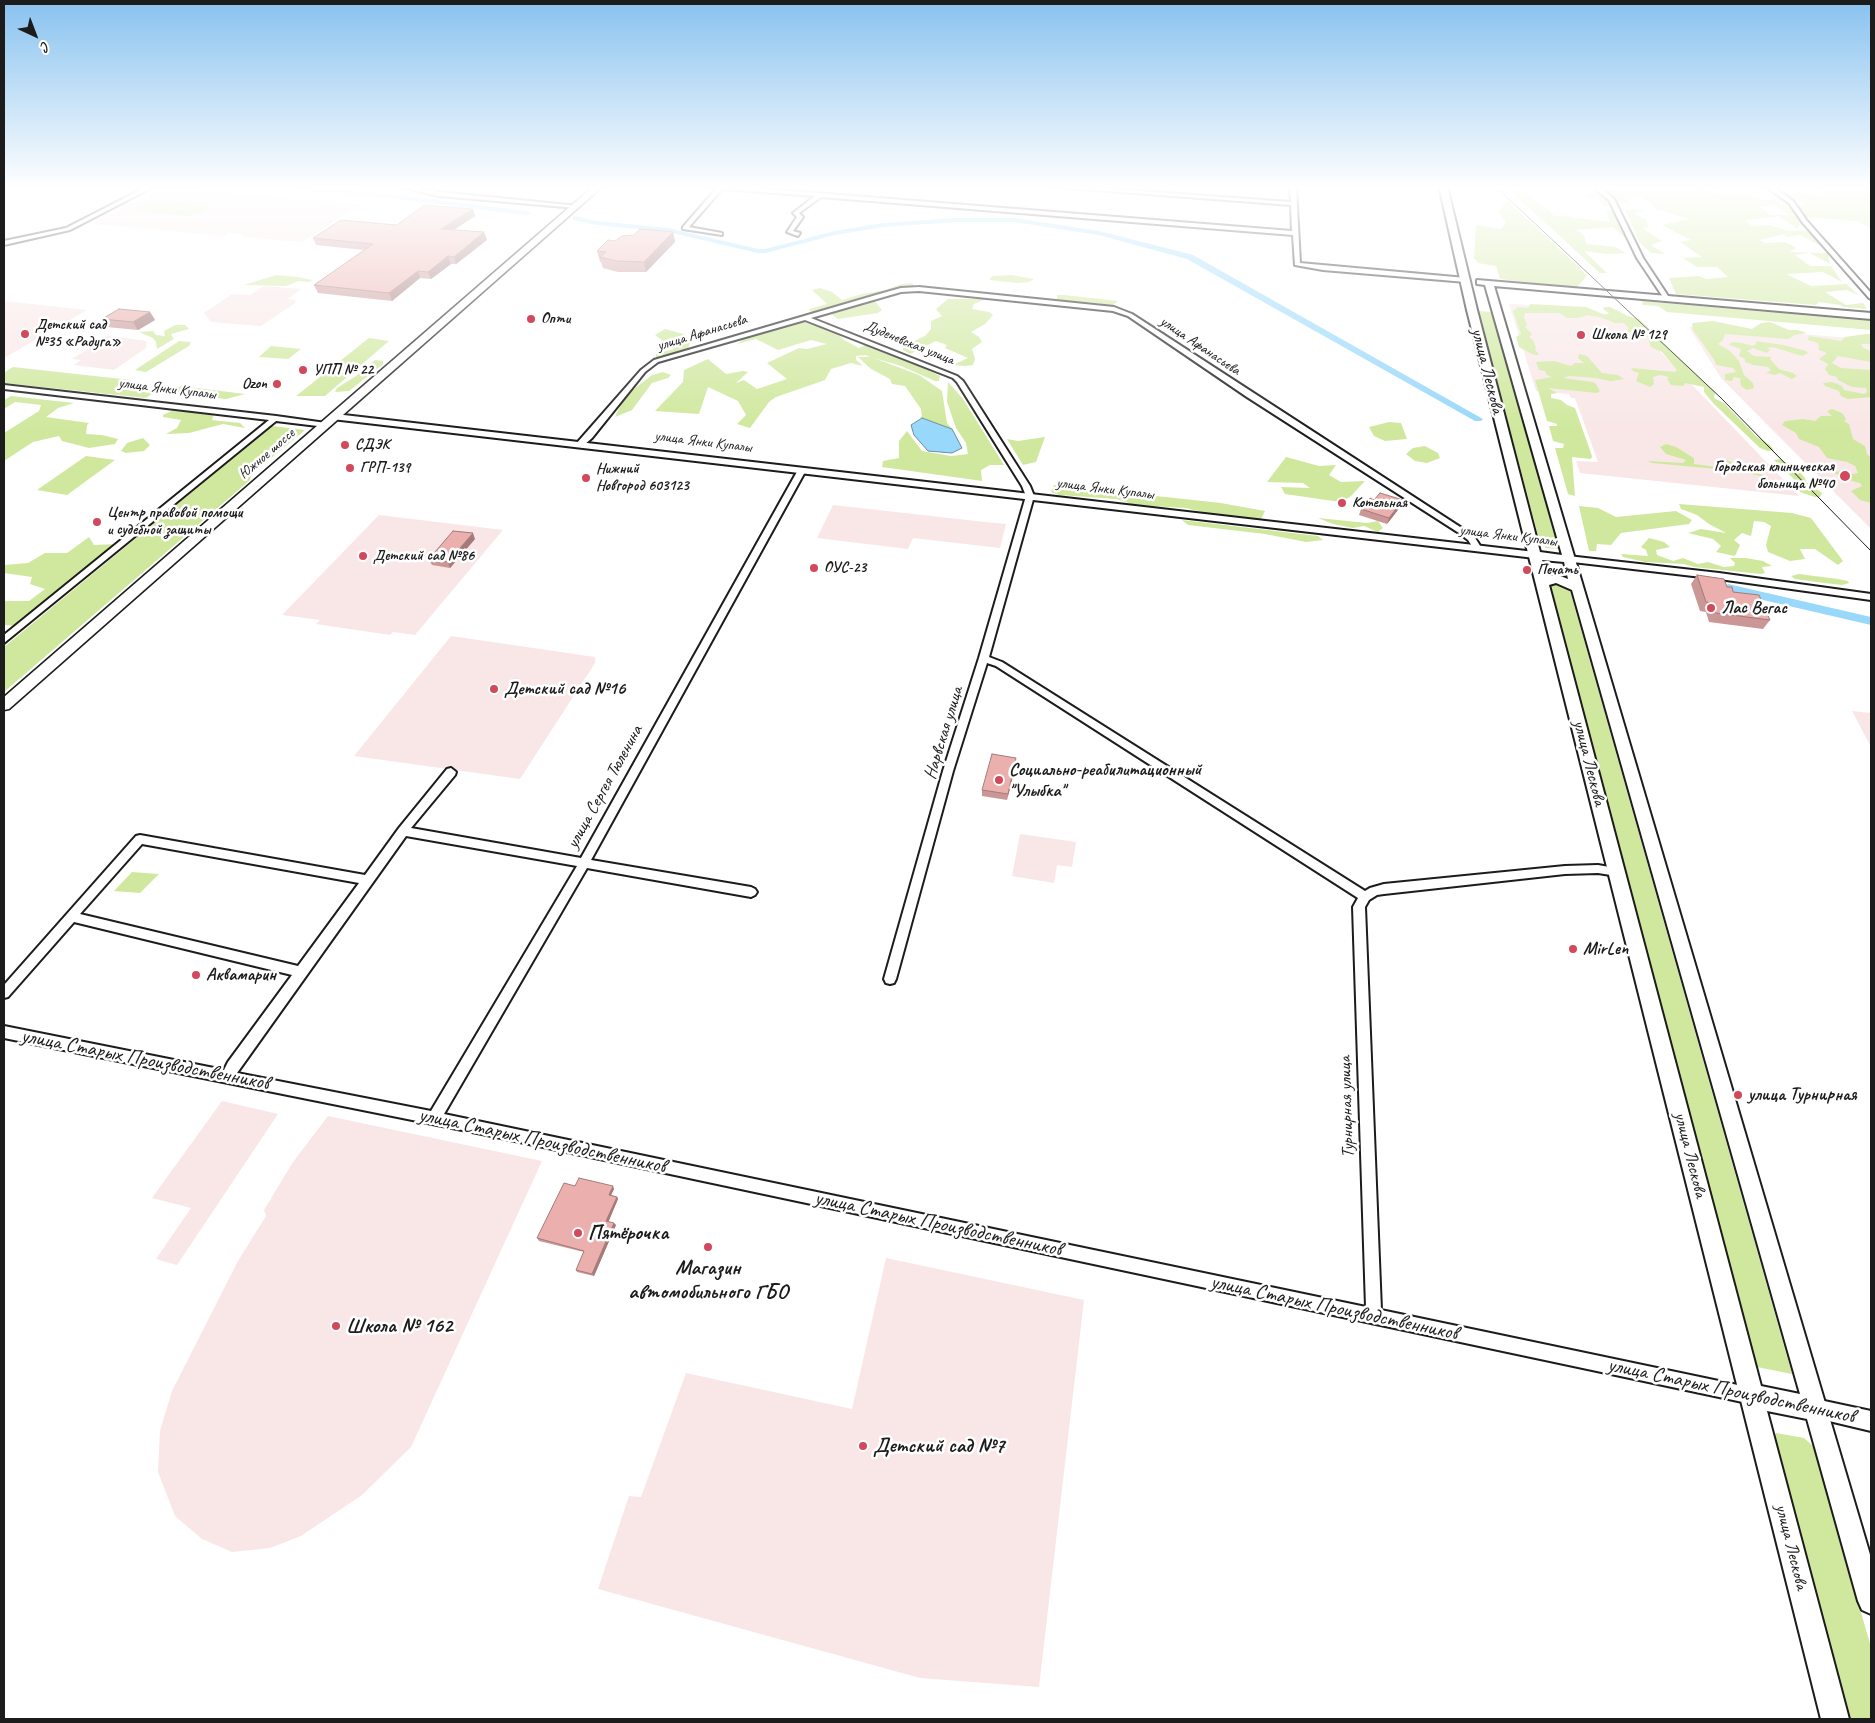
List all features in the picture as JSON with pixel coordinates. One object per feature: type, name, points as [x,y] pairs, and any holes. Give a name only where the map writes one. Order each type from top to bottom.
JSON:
[{"type":"main road","name":"Южное шоссе","points":[[4,705],[506,266]]},
{"type":"main road","name":"улица Лескова","points":[[1463,266],[1466,280],[1482,297],[1568,559],[1871,1601]]},
{"type":"main road","points":[[1466,280],[1482,297],[1489,282]]},
{"type":"main road","points":[[1466,280],[1871,316]]},
{"type":"main road","name":"улица Лескова","points":[[1482,297],[1535,555],[1835,1719]]},
{"type":"main road","name":"улица Янки Купалы","points":[[1535,555],[1568,559]]},
{"type":"main road","points":[[1542,583],[1551,579],[1558,579],[1576,587]]},
{"type":"main road","name":"улица Старых Производственников","points":[[1752,1396],[1815,1409]]},
{"type":"street","points":[[1313,266],[1466,280]]},
{"type":"street","points":[[1646,266],[1667,299]]},
{"type":"street","points":[[1844,266],[1871,297]]},
{"type":"street","name":"улица Афанасьева","points":[[580,444],[589,436],[643,371],[656,361],[804,317],[909,289],[1051,302],[1122,311],[1462,531],[1471,538],[1478,549]]},
{"type":"street","name":"Дуденевская улица","points":[[804,317],[955,376],[1026,486],[1030,496]]},
{"type":"street","name":"улица Янки Купалы","points":[[4,387],[276,418],[331,421],[580,444],[1535,555]]},
{"type":"street","points":[[4,640],[276,418]]},
{"type":"street","name":"улица Сергея Тюленина","points":[[434,1119],[584,863],[802,470]]},
{"type":"street","name":"Нарвская улица","points":[[890,979],[948,772],[984,658],[1030,496]]},
{"type":"street","name":"улица Янки Купалы","points":[[1568,559],[1871,597]]},
{"type":"street","points":[[984,658],[999,664],[1365,897],[1374,891],[1384,889],[1565,870],[1598,869],[1617,872]]},
{"type":"street","points":[[228,1077],[233,1066],[403,831],[451,772]]},
{"type":"street","points":[[403,831],[751,892]]},
{"type":"street","points":[[4,993],[140,839],[368,880]]},
{"type":"street","name":"Турнирная улица","points":[[1365,897],[1359,907],[1374,1316]]},
{"type":"street","points":[[71,917],[302,972]]},
{"type":"street","name":"улица Старых Производственников","points":[[4,1032],[434,1119],[1752,1396]]},
{"type":"street","name":"улица Старых Производственников","points":[[1815,1409],[1871,1421]]},
{"type":"shaded area","points":[[264,286],[301,289],[288,299],[295,300],[295,303],[261,326],[211,322],[204,313],[232,294],[250,295]]},
{"type":"shaded area","name":"Детский сад №35 «Радуга»","points":[[4,301],[87,310],[4,358]]},
{"type":"shaded area","points":[[1509,304],[1586,308],[1589,314],[1624,314],[1799,496],[1580,473],[1576,461],[1598,462],[1575,398],[1571,398],[1569,394],[1536,391]]},
{"type":"shaded area","name":"Городская клиническая больница №40","points":[[1701,325],[1871,340],[1871,529],[1721,378],[1689,327]]},
{"type":"shaded area","points":[[108,336],[147,341],[146,348],[114,370],[74,365],[81,360],[72,359]]},
{"type":"shaded area","points":[[833,505],[1006,524],[1000,548],[913,538],[908,549],[817,538]]},
{"type":"shaded area","name":"Детский сад №86","points":[[379,515],[503,530],[415,635],[393,632],[390,635],[316,624],[320,620],[282,615]]},
{"type":"shaded area","name":"Детский сад №16","points":[[451,636],[595,657],[595,663],[520,779],[354,756]]},
{"type":"shaded area","points":[[1852,711],[1871,713],[1871,747]]},
{"type":"shaded area","points":[[1020,834],[1076,842],[1072,867],[1057,865],[1054,883],[1012,876]]},
{"type":"shaded area","points":[[222,1101],[278,1114],[177,1265],[156,1259],[191,1208],[152,1198]]},
{"type":"shaded area","name":"Школа № 162","points":[[328,1116],[542,1161],[411,1447],[362,1495],[301,1536],[270,1548],[232,1552],[202,1539],[175,1516],[158,1472],[160,1431],[172,1391],[238,1261],[266,1216],[264,1210],[293,1162]]},
{"type":"shaded area","name":"Детский сад №7","points":[[886,1258],[1084,1300],[1039,1687],[920,1678],[598,1589],[629,1496],[641,1497],[686,1373],[852,1409]]},
{"type":"green space","points":[[1496,266],[1578,266],[1587,276],[1576,288],[1500,279]]},
{"type":"green space","points":[[1593,266],[1600,266],[1607,273],[1600,273]]},
{"type":"green space","points":[[1831,266],[1842,282],[1823,272],[1786,274],[1811,286],[1847,284],[1858,295],[1847,290],[1825,292],[1846,305],[1863,303],[1867,309],[1819,302],[1816,305],[1676,294],[1669,278],[1699,276],[1706,279],[1728,277],[1717,267],[1697,267]]},
{"type":"green space","points":[[276,275],[313,280],[309,282],[299,281],[286,286],[244,285]]},
{"type":"green space","points":[[1012,275],[1034,279],[1029,282],[1018,283],[989,280],[992,276]]},
{"type":"green space","points":[[912,283],[914,287],[811,313],[809,309],[827,304],[812,290],[820,288],[832,292],[842,300],[885,290],[901,284]]},
{"type":"green space","points":[[1057,295],[1118,301],[1113,305],[1103,305],[1057,300]]},
{"type":"green space","points":[[948,299],[985,299],[974,304],[972,309],[989,312],[993,315],[985,324],[971,332],[979,337],[982,342],[972,349],[975,359],[973,365],[953,365],[968,358],[945,348],[947,345],[936,341],[910,354],[903,350],[904,346],[925,336],[931,329],[931,321],[942,316],[936,309]]},
{"type":"green space","points":[[875,301],[882,310],[878,313],[838,319],[831,314]]},
{"type":"green space","points":[[1642,301],[1871,321],[1871,330],[1667,312],[1658,306],[1643,305]]},
{"type":"green space","points":[[1530,304],[1586,307],[1605,315],[1609,313],[1603,309],[1604,307],[1610,307],[1639,319],[1715,392],[1714,398],[1724,403],[1757,437],[1770,445],[1774,450],[1768,451],[1760,448],[1714,404],[1704,392],[1704,387],[1685,383],[1683,386],[1671,385],[1667,379],[1669,377],[1660,375],[1653,377],[1654,384],[1650,387],[1636,381],[1639,373],[1631,368],[1675,372],[1677,370],[1662,352],[1651,347],[1646,334],[1628,332],[1628,327],[1623,323],[1615,323],[1600,317],[1587,315],[1578,318],[1567,318],[1559,313],[1525,313],[1524,317],[1527,325],[1525,327],[1532,334],[1529,337],[1533,340],[1535,350],[1539,354],[1532,354],[1519,347],[1516,337],[1521,334],[1513,311],[1518,307],[1528,308]]},
{"type":"green space","points":[[1478,311],[1492,312],[1561,548],[1546,548],[1540,543]]},
{"type":"green space","points":[[800,321],[836,332],[844,340],[859,348],[869,343],[884,353],[901,357],[940,376],[939,381],[935,381],[901,366],[874,358],[919,375],[942,391],[947,423],[952,429],[922,418],[921,409],[905,386],[892,384],[890,379],[871,369],[858,357],[870,357],[865,355],[856,356],[856,360],[863,366],[851,363],[831,369],[825,380],[776,397],[769,402],[750,428],[737,424],[746,415],[738,401],[708,387],[699,414],[655,411],[683,382],[684,370],[708,359],[726,374],[748,372],[736,383],[744,380],[757,389],[787,379],[767,363],[799,348],[807,349],[827,344],[811,340],[778,350],[756,339],[737,344],[747,337]]},
{"type":"green space","points":[[1713,321],[1752,329],[1761,323],[1770,322],[1789,330],[1807,333],[1795,335],[1788,339],[1725,334],[1723,340],[1718,344],[1730,351],[1739,361],[1744,375],[1753,383],[1754,388],[1747,390],[1741,386],[1740,378],[1734,377],[1732,381],[1725,380],[1725,374],[1736,372],[1733,368],[1716,365],[1693,330],[1692,323]]},
{"type":"green space","points":[[175,325],[185,325],[189,329],[171,334],[174,339],[157,349],[153,338],[139,332],[153,331],[156,335],[165,336],[164,331]]},
{"type":"green space","points":[[665,329],[684,334],[691,340],[688,349],[656,359],[656,354],[674,349],[655,335]]},
{"type":"green space","points":[[1871,334],[1871,344],[1861,344],[1863,348],[1869,350],[1871,362],[1838,356],[1832,363],[1841,368],[1871,370],[1871,397],[1848,399],[1841,396],[1839,391],[1825,386],[1823,383],[1832,382],[1842,386],[1844,390],[1864,394],[1867,392],[1866,388],[1852,387],[1838,380],[1837,377],[1829,375],[1825,369],[1828,364],[1819,359],[1827,353],[1819,350],[1818,343],[1808,340],[1809,336],[1841,341],[1845,337]]},
{"type":"green space","points":[[369,338],[389,341],[325,396],[296,396]]},
{"type":"green space","points":[[179,341],[191,342],[189,346],[146,372],[135,370]]},
{"type":"green space","points":[[1756,341],[1806,351],[1808,353],[1802,356],[1773,347],[1767,348],[1770,350],[1767,353],[1753,348],[1747,351],[1754,356],[1772,357],[1770,359],[1779,369],[1797,376],[1792,379],[1780,373],[1775,375],[1766,373],[1771,370],[1768,367],[1745,362],[1745,359],[1739,356],[1741,349],[1729,345],[1732,342],[1753,346],[1756,344]]},
{"type":"green space","points":[[271,346],[301,349],[288,359],[259,357]]},
{"type":"green space","points":[[1579,354],[1587,356],[1602,373],[1618,375],[1624,379],[1611,381],[1569,376],[1563,378],[1593,382],[1600,391],[1597,393],[1548,388],[1557,393],[1551,394],[1551,398],[1561,400],[1575,408],[1592,456],[1591,459],[1572,457],[1575,496],[1568,494],[1555,448],[1563,448],[1564,444],[1553,441],[1549,426],[1557,426],[1557,424],[1547,421],[1535,380],[1552,377],[1547,375],[1545,371],[1539,370],[1536,362],[1554,361],[1571,366],[1575,363],[1584,363],[1578,358]]},
{"type":"green space","points":[[375,360],[383,361],[383,364],[349,391],[335,392],[337,388],[356,376]]},
{"type":"green space","points":[[13,367],[131,380],[127,390],[153,393],[146,398],[4,383],[4,373]]},
{"type":"green space","points":[[663,372],[671,375],[668,378],[652,383],[632,410],[615,417],[625,396],[652,375]]},
{"type":"green space","points":[[948,382],[963,399],[1004,465],[990,465],[981,470],[982,481],[882,467],[883,461],[899,458],[899,441],[907,431],[922,451],[951,456],[968,454],[966,443],[956,428],[947,402]]},
{"type":"green space","points":[[181,386],[245,394],[226,399],[181,394],[174,389]]},
{"type":"green space","points":[[11,396],[74,403],[58,408],[46,417],[89,423],[86,434],[118,439],[115,444],[89,448],[62,441],[59,436],[33,442],[4,461],[4,433],[39,411],[41,405],[15,402],[4,409],[4,400]]},
{"type":"green space","points":[[176,409],[214,414],[212,420],[240,423],[245,428],[223,424],[189,433],[166,434],[177,428],[181,420],[163,417],[163,415]]},
{"type":"green space","points":[[1832,409],[1842,413],[1846,419],[1844,421],[1849,424],[1853,439],[1865,446],[1867,454],[1871,458],[1871,503],[1860,500],[1851,491],[1862,486],[1860,483],[1832,472],[1858,473],[1855,466],[1847,462],[1827,458],[1819,447],[1799,439],[1796,433],[1782,425],[1785,421],[1803,419],[1815,421],[1821,416],[1832,416],[1827,411]]},
{"type":"green space","points":[[1389,422],[1401,423],[1407,439],[1385,441],[1374,436],[1369,427]]},
{"type":"green space","points":[[272,426],[305,430],[251,475],[250,480],[4,692],[4,647]]},
{"type":"green space","points":[[1045,437],[1036,462],[1023,465],[1007,439],[1018,441]]},
{"type":"green space","points":[[143,438],[150,445],[144,451],[126,453],[121,451],[127,443]]},
{"type":"green space","points":[[1666,444],[1676,447],[1694,458],[1694,464],[1716,467],[1721,463],[1720,459],[1763,475],[1652,463],[1648,461],[1683,463],[1686,460],[1666,454],[1660,447]]},
{"type":"green space","points":[[1425,446],[1438,453],[1440,458],[1427,463],[1415,461],[1406,454],[1413,448]]},
{"type":"green space","points":[[86,456],[115,460],[67,495],[37,490]]},
{"type":"green space","points":[[1286,457],[1319,466],[1336,465],[1329,475],[1341,482],[1365,481],[1350,497],[1340,502],[1285,494],[1281,487],[1310,488],[1303,483],[1267,482]]},
{"type":"green space","points":[[1780,459],[1797,468],[1806,482],[1822,493],[1820,497],[1800,492],[1795,485],[1795,480],[1774,460]]},
{"type":"green space","points":[[1054,485],[1221,503],[1265,511],[1261,519],[1230,518],[1185,508],[1135,505],[1117,499],[1059,495],[1051,492]]},
{"type":"green space","points":[[1679,504],[1792,513],[1811,518],[1843,561],[1838,565],[1815,549],[1800,549],[1805,559],[1790,561],[1768,552],[1766,545],[1771,526],[1764,522],[1754,521],[1751,536],[1742,533],[1734,540],[1740,545],[1735,556],[1716,552],[1721,546],[1713,539],[1688,533],[1701,529],[1726,533],[1697,515],[1681,509]]},
{"type":"green space","points":[[1579,506],[1598,508],[1616,517],[1676,511],[1692,520],[1689,524],[1621,533],[1611,545],[1597,544],[1596,551],[1589,551]]},
{"type":"green space","points":[[1318,518],[1367,523],[1378,521],[1383,528],[1378,532],[1364,526],[1353,528],[1333,524]]},
{"type":"green space","points":[[1182,520],[1318,536],[1323,540],[1306,542],[1265,534],[1188,525]]},
{"type":"green space","points":[[89,537],[94,545],[119,544],[18,626],[4,625],[4,601],[29,601],[45,589],[30,584],[32,577],[4,573],[4,565],[28,563],[45,553],[67,553]]},
{"type":"green space","points":[[1649,538],[1664,542],[1670,547],[1656,550],[1657,555],[1673,561],[1683,558],[1698,564],[1708,562],[1724,567],[1734,566],[1735,563],[1730,558],[1746,558],[1763,561],[1772,566],[1762,567],[1765,573],[1761,574],[1694,567],[1684,564],[1645,562],[1623,557],[1621,554],[1648,556],[1646,550],[1641,547]]},
{"type":"green space","points":[[1799,574],[1838,579],[1848,581],[1849,583],[1842,585],[1824,583],[1795,579],[1791,576]]},
{"type":"green space","points":[[1553,581],[1569,587],[1792,1374],[1752,1366],[1549,585]]},
{"type":"green space","points":[[132,872],[159,874],[140,893],[114,891]]},
{"type":"green space","points":[[1776,1433],[1804,1438],[1813,1446],[1871,1647],[1871,1719],[1848,1719],[1773,1438]]},
{"type":"water","points":[[922,418],[952,429],[962,448],[952,453],[928,451],[914,435],[911,425]]},
{"type":"building","points":[[341,266],[435,266],[428,272],[418,271],[389,293],[314,285]]},
{"type":"building","points":[[119,309],[150,312],[133,322],[102,319]]},
{"type":"building","points":[[1380,493],[1403,500],[1389,518],[1361,509],[1370,498],[1374,500]]},
{"type":"building","points":[[453,531],[473,533],[448,562],[429,559]]},
{"type":"building","points":[[1697,575],[1724,579],[1727,587],[1732,587],[1733,592],[1759,595],[1770,620],[1716,613],[1712,603],[1706,602]]},
{"type":"building","name":"Социально-реабилитационный \"Улыбка\"","points":[[992,754],[1016,758],[1008,794],[982,790]]},
{"type":"building","name":"Пятёрочка","points":[[579,1178],[613,1186],[609,1195],[617,1197],[606,1221],[614,1223],[592,1274],[576,1270],[584,1251],[537,1238],[564,1183],[575,1186]]},
{"type":"waterway","points":[[1207,266],[1478,419]]},
{"type":"waterway","points":[[1728,588],[1871,621]]},
{"type":"tram line","points":[[1581,266],[1721,398],[1871,551]]},
{"type":"place","name":"Опти","points":[[531,319]]},
{"type":"place","name":"Детский сад №35 «Радуга»","points":[[25,334]]},
{"type":"place","name":"Школа № 129","points":[[1581,335]]},
{"type":"place","name":"УПП № 22","points":[[303,370]]},
{"type":"place","name":"Ozon","points":[[277,384]]},
{"type":"place","name":"СДЭК","points":[[345,445]]},
{"type":"place","name":"ГРП-139","points":[[350,468]]},
{"type":"place","name":"Городская клиническая больница №40","points":[[1845,476]]},
{"type":"place","name":"Нижний Новгород 603123","points":[[586,478]]},
{"type":"place","name":"Котельная","points":[[1342,503]]},
{"type":"place","name":"Центр правовой помощи и судебной защиты","points":[[97,522]]},
{"type":"place","name":"Детский сад №86","points":[[363,556]]},
{"type":"place","name":"ОУС-23","points":[[814,568]]},
{"type":"place","name":"Печать","points":[[1527,570]]},
{"type":"place","name":"Лас Вегас","points":[[1711,608]]},
{"type":"place","name":"Детский сад №16","points":[[494,689]]},
{"type":"place","name":"Социально-реабилитационный \"Улыбка\"","points":[[999,780]]},
{"type":"place","name":"MirLen","points":[[1573,949]]},
{"type":"place","name":"Аквамарин","points":[[196,975]]},
{"type":"place","name":"улица Турнирная","points":[[1738,1095]]},
{"type":"place","name":"Пятёрочка","points":[[578,1233]]},
{"type":"place","name":"Магазин автомобильного ГБО","points":[[708,1247]]},
{"type":"place","name":"Школа № 162","points":[[336,1326]]},
{"type":"place","name":"Детский сад №7","points":[[863,1446]]}]
